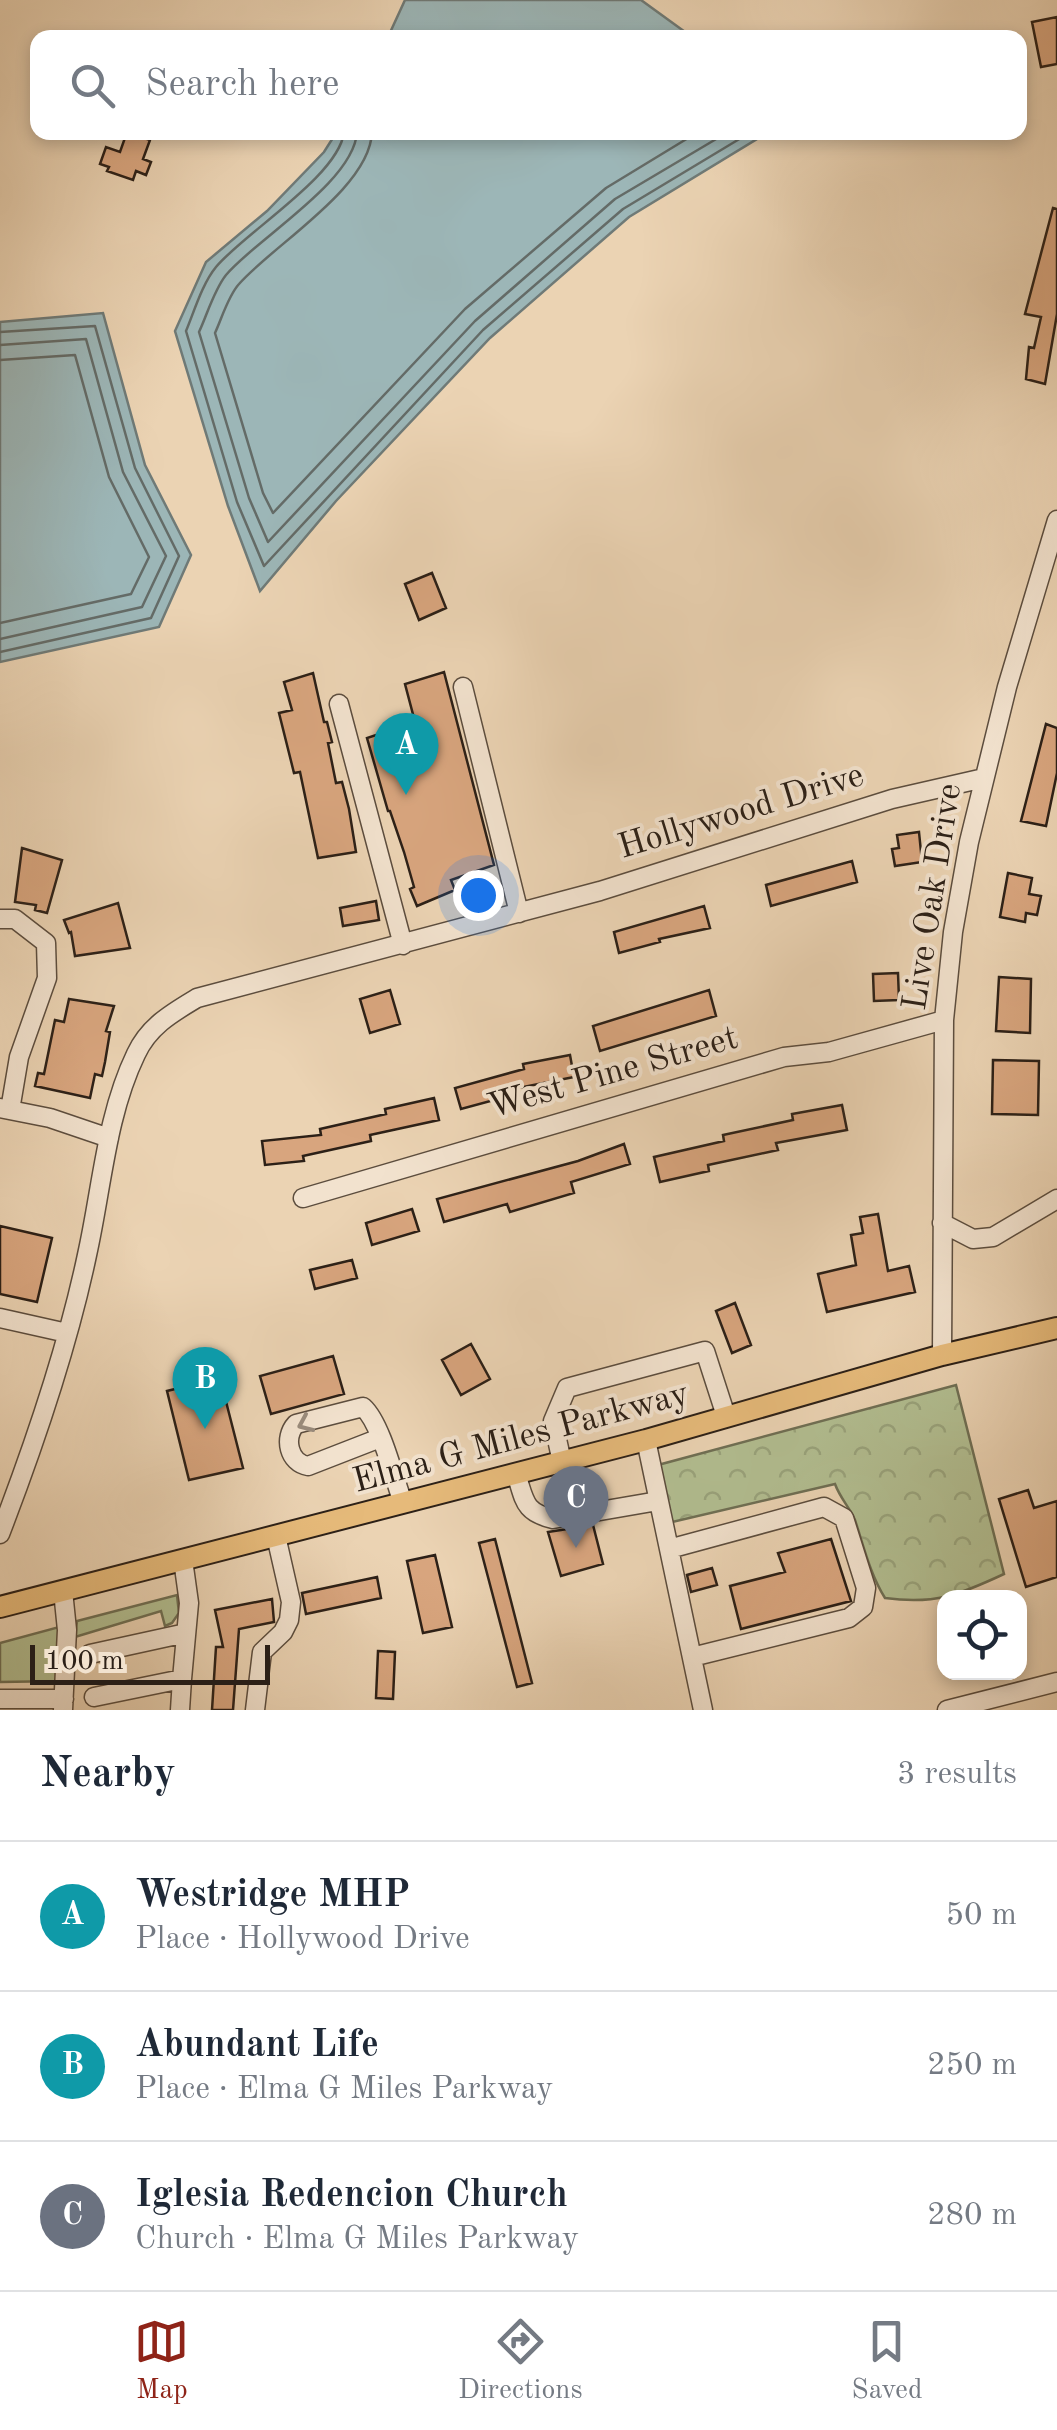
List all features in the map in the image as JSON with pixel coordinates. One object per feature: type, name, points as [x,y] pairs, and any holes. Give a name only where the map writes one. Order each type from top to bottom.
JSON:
[{"type":"main road","name":"Elma G Miles Parkway","points":[[0,1607],[646,1440],[942,1355],[1057,1328]]},
{"type":"street","name":"Live Oak Drive","points":[[942,1355],[944,1020],[953,932],[1006,688],[1057,520]]},
{"type":"street","points":[[463,687],[519,913]]},
{"type":"street","points":[[339,704],[403,945]]},
{"type":"street","name":"Hollywood Drive","points":[[0,1534],[67,1334],[88,1253],[116,1105],[137,1051],[161,1019],[197,998],[519,913],[892,799],[984,778]]},
{"type":"street","points":[[0,918],[15,918],[46,943],[47,978],[5,1109],[50,1118],[109,1138]]},
{"type":"street","name":"West Pine Street","points":[[303,1198],[784,1057],[829,1052],[944,1020]]},
{"type":"street","points":[[942,1224],[973,1239],[993,1237],[1057,1199]]},
{"type":"street","points":[[0,1318],[67,1334]]},
{"type":"street","points":[[562,1462],[553,1421],[567,1388],[705,1351],[726,1416]]},
{"type":"street","points":[[380,1438],[308,1466],[294,1459],[288,1444],[296,1424],[353,1408],[368,1410],[380,1438],[403,1503]]},
{"type":"street","points":[[646,1440],[703,1710]]},
{"type":"street","points":[[516,1474],[528,1508],[538,1516],[553,1519],[658,1501]]},
{"type":"street","points":[[669,1550],[824,1507],[844,1518],[866,1588],[863,1607],[849,1618],[692,1657]]},
{"type":"street","points":[[255,1710],[262,1652],[283,1632],[289,1620],[291,1602],[276,1536]]},
{"type":"street","points":[[180,1710],[189,1603],[183,1560]]},
{"type":"street","points":[[0,1700],[64,1704],[67,1630],[63,1591]]},
{"type":"street","points":[[90,1654],[186,1632]]},
{"type":"street","points":[[94,1697],[182,1679]]},
{"type":"street","points":[[946,1710],[984,1706],[1057,1682]]},
{"type":"green space","points":[[956,1385],[1004,1574],[966,1590],[937,1590],[937,1597],[885,1598],[871,1570],[855,1520],[835,1484],[668,1523],[658,1465]]},
{"type":"green space","points":[[177,1595],[179,1613],[165,1626],[161,1611],[75,1637],[77,1621]]},
{"type":"green space","points":[[59,1627],[61,1681],[0,1682],[0,1643]]},
{"type":"water","points":[[405,0],[641,0],[682,30],[391,30]]},
{"type":"water","points":[[332,140],[756,140],[629,217],[490,338],[336,501],[260,591],[228,506],[175,331],[206,262],[267,211]]},
{"type":"water","points":[[103,313],[145,465],[191,555],[159,627],[0,662],[0,322]]},
{"type":"building","points":[[1057,17],[1057,64],[1041,67],[1032,22]]},
{"type":"building","points":[[124,140],[150,140],[143,159],[151,162],[146,175],[136,171],[133,180],[107,171],[109,167],[100,164],[106,147],[120,152]]},
{"type":"building","points":[[1053,208],[1057,209],[1057,314],[1045,384],[1026,379],[1029,347],[1034,348],[1041,317],[1025,314]]},
{"type":"building","points":[[432,573],[446,608],[419,620],[405,584]]},
{"type":"building","points":[[444,672],[494,865],[451,880],[455,890],[417,906],[367,738],[415,722],[405,684]]},
{"type":"building","points":[[313,673],[332,742],[328,743],[336,783],[342,782],[356,852],[318,858],[300,772],[294,773],[279,713],[292,710],[284,682]]},
{"type":"building","points":[[1046,724],[1057,728],[1057,773],[1046,826],[1021,821]]},
{"type":"building","points":[[919,832],[922,862],[895,866],[892,849],[899,848],[897,835]]},
{"type":"building","points":[[22,848],[62,860],[47,913],[35,910],[36,905],[15,902]]},
{"type":"building","points":[[852,861],[857,882],[771,906],[766,885]]},
{"type":"building","points":[[1008,873],[1032,878],[1029,894],[1041,896],[1037,915],[1026,913],[1025,922],[1000,917]]},
{"type":"building","points":[[376,901],[379,920],[343,926],[340,908]]},
{"type":"building","points":[[118,903],[130,948],[75,956],[71,932],[64,920]]},
{"type":"building","points":[[704,906],[710,928],[619,953],[614,932]]},
{"type":"building","points":[[898,973],[899,1000],[874,1001],[873,974]]},
{"type":"building","points":[[999,977],[1031,979],[1030,1033],[996,1031]]},
{"type":"building","points":[[390,990],[400,1024],[370,1033],[360,999]]},
{"type":"building","points":[[709,990],[716,1016],[600,1051],[593,1026]]},
{"type":"building","points":[[69,999],[114,1006],[106,1031],[110,1032],[102,1076],[95,1074],[90,1098],[35,1086],[38,1073],[44,1074],[55,1020],[64,1022]]},
{"type":"building","points":[[570,1055],[574,1077],[508,1090],[509,1096],[461,1109],[455,1088],[524,1069],[523,1064]]},
{"type":"building","points":[[993,1060],[1039,1061],[1038,1115],[992,1114]]},
{"type":"building","points":[[434,1098],[439,1120],[370,1135],[371,1141],[303,1156],[304,1161],[265,1165],[262,1141],[321,1135],[320,1129]]},
{"type":"building","points":[[842,1105],[847,1130],[776,1143],[778,1150],[708,1165],[709,1171],[660,1182],[654,1157],[724,1141],[723,1135],[793,1120],[792,1114]]},
{"type":"building","points":[[624,1144],[630,1164],[571,1182],[574,1193],[510,1212],[507,1204],[444,1222],[437,1199],[578,1161]]},
{"type":"building","points":[[412,1209],[419,1231],[372,1245],[366,1223]]},
{"type":"building","points":[[878,1214],[888,1271],[909,1266],[915,1292],[827,1312],[818,1274],[856,1265],[851,1235],[863,1233],[860,1217]]},
{"type":"building","points":[[0,1226],[52,1238],[37,1302],[0,1294]]},
{"type":"building","points":[[352,1260],[357,1278],[315,1289],[310,1270]]},
{"type":"building","points":[[735,1303],[751,1345],[732,1353],[716,1311]]},
{"type":"building","points":[[471,1344],[490,1379],[461,1395],[442,1360]]},
{"type":"building","points":[[333,1356],[344,1394],[271,1414],[260,1376]]},
{"type":"building","points":[[220,1378],[243,1468],[189,1480],[167,1391]]},
{"type":"building","points":[[1028,1490],[1034,1508],[1057,1501],[1057,1577],[1026,1587],[999,1499]]},
{"type":"building","points":[[593,1525],[603,1564],[561,1576],[548,1532]]},
{"type":"building","points":[[495,1539],[532,1683],[517,1687],[479,1543]]},
{"type":"building","points":[[831,1539],[851,1601],[741,1629],[730,1586],[785,1572],[778,1553]]},
{"type":"building","points":[[435,1555],[452,1627],[423,1633],[407,1561]]},
{"type":"building","points":[[712,1568],[717,1585],[691,1592],[687,1575]]},
{"type":"building","points":[[377,1577],[381,1598],[306,1614],[302,1593]]},
{"type":"building","points":[[272,1599],[274,1622],[239,1629],[233,1710],[212,1710],[216,1647],[223,1647],[215,1610]]},
{"type":"building","points":[[378,1651],[395,1652],[393,1699],[376,1698]]},
{"type":"place","name":"Westridge MHP","points":[[406,795]]},
{"type":"place","name":"Abundant Life","points":[[205,1429]]},
{"type":"place","name":"Iglesia Redencion Church","points":[[576,1548]]}]
